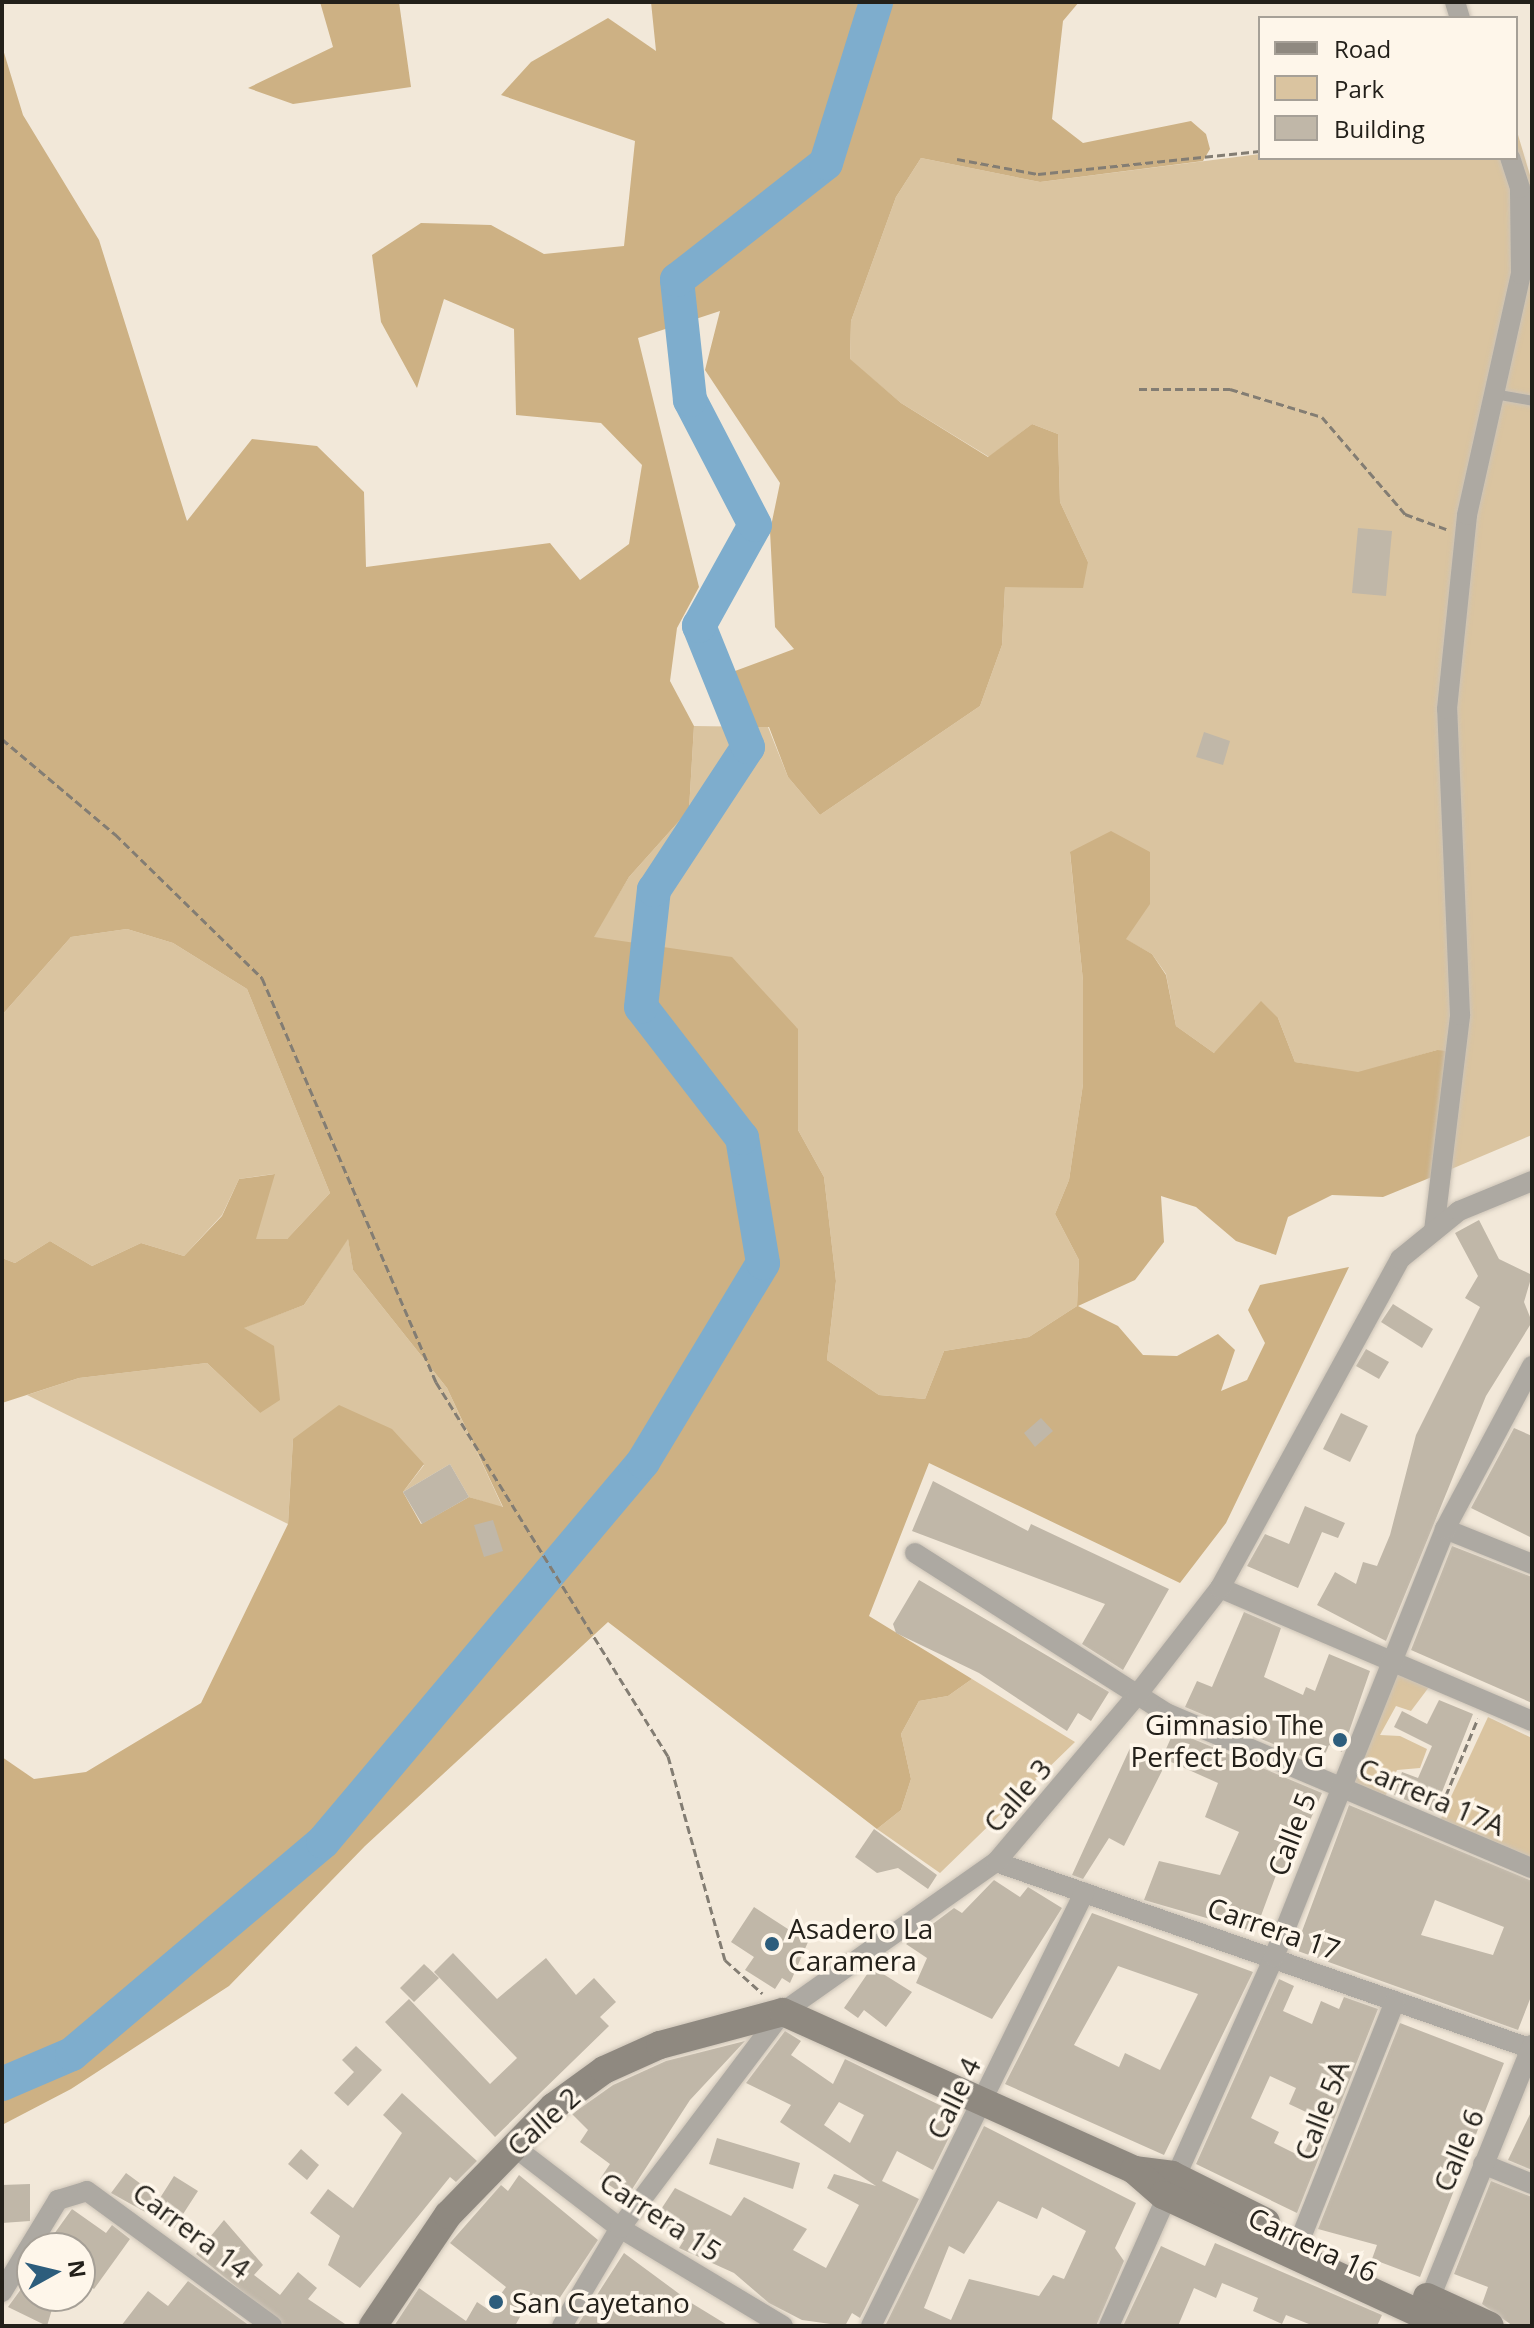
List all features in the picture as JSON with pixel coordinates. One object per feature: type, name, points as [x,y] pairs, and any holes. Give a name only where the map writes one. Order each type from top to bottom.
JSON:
[{"type":"street","points":[[1434,1231],[1460,1015],[1447,709],[1466,530],[1521,274],[1520,188],[1511,160]]},
{"type":"street","name":"Calle 3","points":[[562,2326],[620,2228],[783,2012],[996,1862],[1137,1695],[1220,1588],[1373,1298],[1400,1259],[1459,1211],[1532,1181]]},
{"type":"street","name":"Calle 5","points":[[1109,2326],[1168,2185],[1274,1957],[1445,1529],[1532,1366]]},
{"type":"street","points":[[1445,1529],[1532,1564]]},
{"type":"street","name":"Carrera 17A","points":[[915,1553],[1137,1695],[1432,1828],[1532,1868]]},
{"type":"street","points":[[1220,1588],[1395,1659],[1532,1721]]},
{"type":"street","name":"Carrera 17","points":[[996,1862],[1531,2047]]},
{"type":"street","name":"Calle 4","points":[[871,2326],[1084,1893]]},
{"type":"street","name":"Calle 5A","points":[[1300,2240],[1395,2001]]},
{"type":"street","name":"Carrera 16","points":[[783,2012],[1168,2185],[1300,2240],[1423,2309]]},
{"type":"street","name":"Calle 2","points":[[373,2326],[448,2215],[513,2146],[604,2070],[723,2024],[783,2012]]},
{"type":"street","name":"Calle 6","points":[[1423,2309],[1531,2047]]},
{"type":"street","name":"Carrera 15","points":[[513,2146],[620,2228],[783,2326]]},
{"type":"street","points":[[1483,2164],[1532,2184]]},
{"type":"street","name":"Carrera 16","points":[[1168,2185],[1423,2309],[1490,2326]]},
{"type":"street","name":"Carrera 14","points":[[2,2292],[58,2200],[73,2190],[102,2198],[272,2326]]},
{"type":"lane","points":[[1494,394],[1532,401]]},
{"type":"path","points":[[957,159],[1038,174],[1258,151]]},
{"type":"path","points":[[1139,389],[1230,389],[1322,417],[1405,514],[1429,527],[1466,530]]},
{"type":"path","points":[[2,739],[115,834],[262,978],[436,1382],[668,1756],[725,1960],[783,2012]]},
{"type":"path","points":[[1432,1828],[1486,1700]]},
{"type":"green space","points":[[1518,135],[1532,182],[1532,1135],[1449,1170],[1437,1050],[1358,1073],[1295,1062],[1278,1018],[1214,1053],[1176,1026],[1166,974],[1152,954],[1125,939],[1149,904],[1070,853],[1083,981],[1083,1084],[1069,1180],[1055,1214],[1079,1260],[1077,1306],[1029,1337],[944,1351],[925,1399],[879,1395],[827,1360],[836,1281],[824,1177],[798,1130],[797,1028],[593,937],[629,877],[689,810],[694,726],[768,727],[788,777],[820,815],[980,706],[1002,645],[1005,587],[1088,562],[1060,502],[1058,434],[1032,424],[989,457],[901,403],[850,360],[851,321],[896,197],[921,158],[1040,182],[1258,154],[1258,160],[1518,160]]},
{"type":"green space","points":[[127,929],[173,943],[247,989],[330,1193],[287,1239],[255,1240],[274,1174],[239,1179],[222,1215],[184,1256],[141,1243],[92,1266],[50,1241],[15,1263],[2,1258],[2,1015],[71,937]]},
{"type":"green space","points":[[348,1238],[353,1270],[447,1388],[503,1508],[469,1497],[450,1464],[403,1492],[424,1465],[293,1439],[288,1524],[27,1395],[79,1378],[207,1363],[260,1413],[243,1328],[304,1305]]},
{"type":"green space","points":[[1398,1667],[1432,1683],[1411,1711],[1396,1706],[1380,1735],[1400,1736],[1427,1749],[1420,1768],[1397,1770],[1383,1801],[1346,1785]]},
{"type":"green space","points":[[972,1679],[1075,1742],[940,1873],[877,1829],[901,1810],[911,1779],[901,1734],[919,1701],[948,1696]]},
{"type":"green space","points":[[1488,1717],[1532,1738],[1532,1870],[1437,1827]]},
{"type":"shaded area","points":[[320,2],[399,2],[411,87],[293,104],[248,88],[333,47]]},
{"type":"shaded area","points":[[651,2],[1079,2],[1063,21],[1052,119],[1083,143],[1191,121],[1206,134],[1210,149],[1203,161],[1040,182],[921,158],[896,197],[851,321],[850,359],[901,403],[988,457],[1032,424],[1058,434],[1060,502],[1088,562],[1083,588],[1005,587],[1002,645],[980,706],[820,815],[788,777],[769,727],[727,727],[735,671],[794,649],[775,627],[770,531],[780,483],[705,370],[720,311],[638,338],[699,587],[677,628],[670,681],[694,726],[689,810],[629,877],[594,937],[732,957],[798,1029],[798,1130],[824,1177],[836,1281],[827,1360],[879,1395],[925,1399],[944,1351],[1029,1337],[1077,1306],[1079,1260],[1055,1214],[1069,1180],[1083,1084],[1083,981],[1070,852],[1111,831],[1150,852],[1150,904],[1126,939],[1152,954],[1166,975],[1176,1026],[1214,1053],[1261,1001],[1278,1018],[1295,1062],[1358,1072],[1437,1050],[1463,1053],[1449,1170],[1383,1197],[1332,1195],[1288,1217],[1276,1255],[1236,1241],[1196,1207],[1161,1196],[1164,1242],[1135,1280],[1078,1306],[1118,1326],[1143,1355],[1177,1356],[1218,1334],[1235,1350],[1221,1391],[1247,1380],[1265,1343],[1248,1310],[1260,1285],[1349,1267],[1226,1523],[1180,1583],[929,1463],[869,1616],[972,1679],[948,1696],[919,1701],[901,1734],[911,1779],[901,1810],[877,1829],[608,1622],[365,1846],[229,1986],[71,2089],[2,2125],[2,1757],[34,1779],[86,1772],[201,1703],[288,1524],[293,1439],[339,1405],[392,1429],[424,1464],[403,1492],[421,1524],[469,1497],[503,1507],[447,1388],[353,1270],[348,1239],[304,1305],[244,1328],[274,1346],[280,1400],[260,1413],[207,1363],[79,1378],[2,1403],[2,1258],[15,1263],[50,1241],[92,1266],[141,1243],[184,1256],[222,1216],[239,1179],[275,1174],[256,1239],[287,1239],[330,1193],[247,989],[173,943],[127,929],[71,937],[2,1015],[2,46],[23,115],[99,240],[187,521],[252,439],[317,446],[364,492],[366,567],[550,543],[580,580],[629,544],[642,465],[601,423],[516,415],[514,329],[444,299],[417,388],[381,322],[372,255],[421,223],[491,225],[544,254],[624,246],[635,141],[501,95],[531,62],[608,18],[656,51]]},
{"type":"building","points":[[1358,528],[1392,531],[1386,596],[1352,593]]},
{"type":"building","points":[[1204,732],[1230,741],[1223,765],[1196,757]]},
{"type":"building","points":[[1479,1220],[1499,1259],[1532,1275],[1524,1302],[1532,1322],[1486,1396],[1386,1641],[1317,1605],[1335,1572],[1356,1584],[1363,1562],[1377,1566],[1390,1535],[1416,1435],[1480,1307],[1465,1298],[1478,1276],[1455,1233]]},
{"type":"building","points":[[1393,1304],[1433,1329],[1422,1348],[1381,1322]]},
{"type":"building","points":[[1366,1349],[1389,1362],[1379,1379],[1356,1366]]},
{"type":"building","points":[[1341,1413],[1368,1426],[1350,1462],[1323,1449]]},
{"type":"building","points":[[1041,1418],[1053,1431],[1035,1447],[1024,1433]]},
{"type":"building","points":[[1514,1428],[1532,1436],[1532,1538],[1471,1508]]},
{"type":"building","points":[[450,1464],[469,1497],[422,1524],[403,1492]]},
{"type":"building","points":[[933,1481],[1028,1531],[1031,1524],[1169,1589],[1123,1670],[1082,1644],[1105,1604],[912,1531]]},
{"type":"building","points":[[1305,1506],[1345,1523],[1338,1538],[1322,1532],[1298,1588],[1247,1566],[1265,1534],[1289,1544]]},
{"type":"building","points":[[493,1520],[503,1551],[484,1557],[474,1525]]},
{"type":"building","points":[[1452,1546],[1532,1577],[1532,1703],[1411,1650]]},
{"type":"building","points":[[919,1580],[1109,1692],[1091,1721],[1078,1713],[1067,1731],[979,1673],[896,1633],[893,1624]]},
{"type":"building","points":[[1244,1612],[1281,1628],[1264,1677],[1303,1695],[1306,1687],[1315,1691],[1329,1654],[1370,1671],[1342,1752],[1329,1745],[1321,1764],[1185,1707],[1197,1681],[1212,1687]]},
{"type":"building","points":[[1439,1700],[1473,1714],[1434,1812],[1394,1795],[1402,1772],[1418,1778],[1432,1746],[1394,1727],[1402,1711],[1427,1724]]},
{"type":"building","points":[[1174,1731],[1322,1793],[1288,1871],[1279,1867],[1255,1932],[1144,1900],[1159,1861],[1220,1875],[1239,1832],[1205,1817],[1218,1783],[1162,1758]]},
{"type":"building","points":[[1131,1746],[1166,1763],[1124,1846],[1109,1838],[1083,1879],[1072,1875]]},
{"type":"building","points":[[1349,1805],[1532,1881],[1532,1994],[1518,2030],[1295,1950]],"holes":[[[1435,1900],[1504,1927],[1493,1955],[1421,1935]]]},
{"type":"building","points":[[874,1829],[937,1875],[928,1889],[898,1868],[877,1873],[855,1857]]},
{"type":"building","points":[[994,1880],[1020,1897],[1028,1887],[1062,1908],[992,2019],[916,1983],[927,1958],[906,1944],[954,1908],[962,1913]]},
{"type":"building","points":[[754,1907],[808,1942],[790,1983],[782,1978],[775,1989],[745,1970],[754,1957],[731,1942]]},
{"type":"building","points":[[1092,1913],[1253,1972],[1164,2155],[1005,2084]],"holes":[[[1118,1966],[1198,1994],[1160,2070],[1125,2053],[1119,2067],[1074,2045]]]},
{"type":"building","points":[[453,1953],[497,1999],[546,1958],[576,1995],[594,1978],[616,2002],[600,2017],[609,2026],[495,2137],[385,2022],[409,1999],[490,2084],[517,2058],[434,1972]]},
{"type":"building","points":[[424,1964],[439,1978],[414,2002],[400,1988]]},
{"type":"building","points":[[872,1967],[912,1992],[886,2027],[864,2010],[858,2018],[844,2008]]},
{"type":"building","points":[[1279,1979],[1294,1986],[1283,2011],[1312,2024],[1321,2001],[1339,2009],[1344,1997],[1378,2009],[1297,2213],[1196,2164]],"holes":[[[1270,2076],[1296,2088],[1289,2104],[1321,2119],[1302,2157],[1274,2143],[1279,2132],[1251,2118]]]},
{"type":"building","points":[[1400,2023],[1504,2063],[1420,2277],[1372,2259],[1377,2245],[1318,2229]]},
{"type":"building","points":[[785,2031],[801,2041],[791,2055],[833,2084],[845,2059],[960,2115],[933,2170],[897,2151],[882,2181],[919,2199],[860,2318],[852,2313],[845,2326],[802,2320],[769,2303],[734,2273],[679,2248],[684,2240],[654,2220],[675,2188],[731,2216],[744,2197],[807,2229],[793,2250],[826,2268],[859,2205],[827,2188],[834,2174],[876,2186],[780,2122],[791,2105],[746,2083]],"holes":[[[839,2102],[864,2115],[850,2143],[824,2125]]]},
{"type":"building","points":[[745,2041],[690,2100],[627,2197],[600,2179],[610,2164],[580,2142],[588,2130],[572,2114],[613,2085],[666,2061]]},
{"type":"building","points":[[356,2046],[382,2070],[348,2106],[334,2093],[354,2072],[342,2060]]},
{"type":"building","points":[[402,2093],[477,2161],[456,2182],[450,2177],[360,2288],[328,2265],[340,2236],[310,2213],[328,2189],[353,2208],[402,2133],[383,2115]]},
{"type":"building","points":[[1532,2110],[1532,2170],[1508,2160]]},
{"type":"building","points":[[984,2126],[1136,2203],[1115,2248],[1124,2261],[1096,2326],[885,2326]],"holes":[[[998,2201],[1037,2219],[1042,2207],[1086,2231],[1064,2279],[1053,2275],[1039,2296],[969,2279],[951,2320],[924,2308],[949,2246],[964,2254]]]},
{"type":"building","points":[[717,2138],[800,2163],[793,2189],[709,2164]]},
{"type":"building","points":[[301,2149],[319,2165],[307,2180],[288,2164]]},
{"type":"building","points":[[126,2173],[160,2198],[174,2176],[198,2191],[174,2228],[111,2193]]},
{"type":"building","points":[[519,2175],[598,2240],[553,2308],[533,2293],[515,2326],[394,2326],[419,2288],[466,2321],[477,2302],[489,2310],[506,2287],[450,2243],[501,2185],[508,2191]]},
{"type":"building","points":[[1491,2181],[1532,2197],[1532,2326],[1513,2326],[1482,2304],[1488,2287],[1454,2274]]},
{"type":"building","points":[[30,2184],[30,2221],[2,2223],[2,2185]]},
{"type":"building","points":[[72,2209],[106,2233],[112,2225],[130,2239],[96,2286],[96,2232],[55,2232]]},
{"type":"building","points":[[224,2220],[263,2265],[254,2275],[280,2295],[298,2272],[317,2288],[308,2299],[348,2326],[285,2326],[196,2254]]},
{"type":"building","points":[[1215,2243],[1382,2315],[1377,2326],[1314,2326],[1286,2315],[1282,2324],[1253,2311],[1258,2298],[1222,2283],[1216,2298],[1194,2288],[1178,2326],[1123,2326],[1161,2246],[1205,2266]]},
{"type":"building","points":[[624,2253],[693,2304],[729,2326],[577,2326]]},
{"type":"building","points":[[188,2281],[250,2326],[121,2326],[148,2291],[168,2306]]},
{"type":"building","points":[[16,2296],[16,2311],[8,2307]]},
{"type":"building","points":[[18,2312],[51,2312],[47,2326]]},
{"type":"waterway","points":[[2,2084],[72,2054],[323,1842],[643,1462],[763,1263],[742,1138],[641,1007],[654,890],[748,747],[699,626],[755,525],[690,400],[677,280],[826,163],[876,2]]},
{"type":"place","name":"Gimnasio The Perfect Body G","points":[[1340,1740]]},
{"type":"place","name":"Asadero La Caramera","points":[[772,1944]]},
{"type":"place","name":"San Cayetano","points":[[496,2302]]}]
